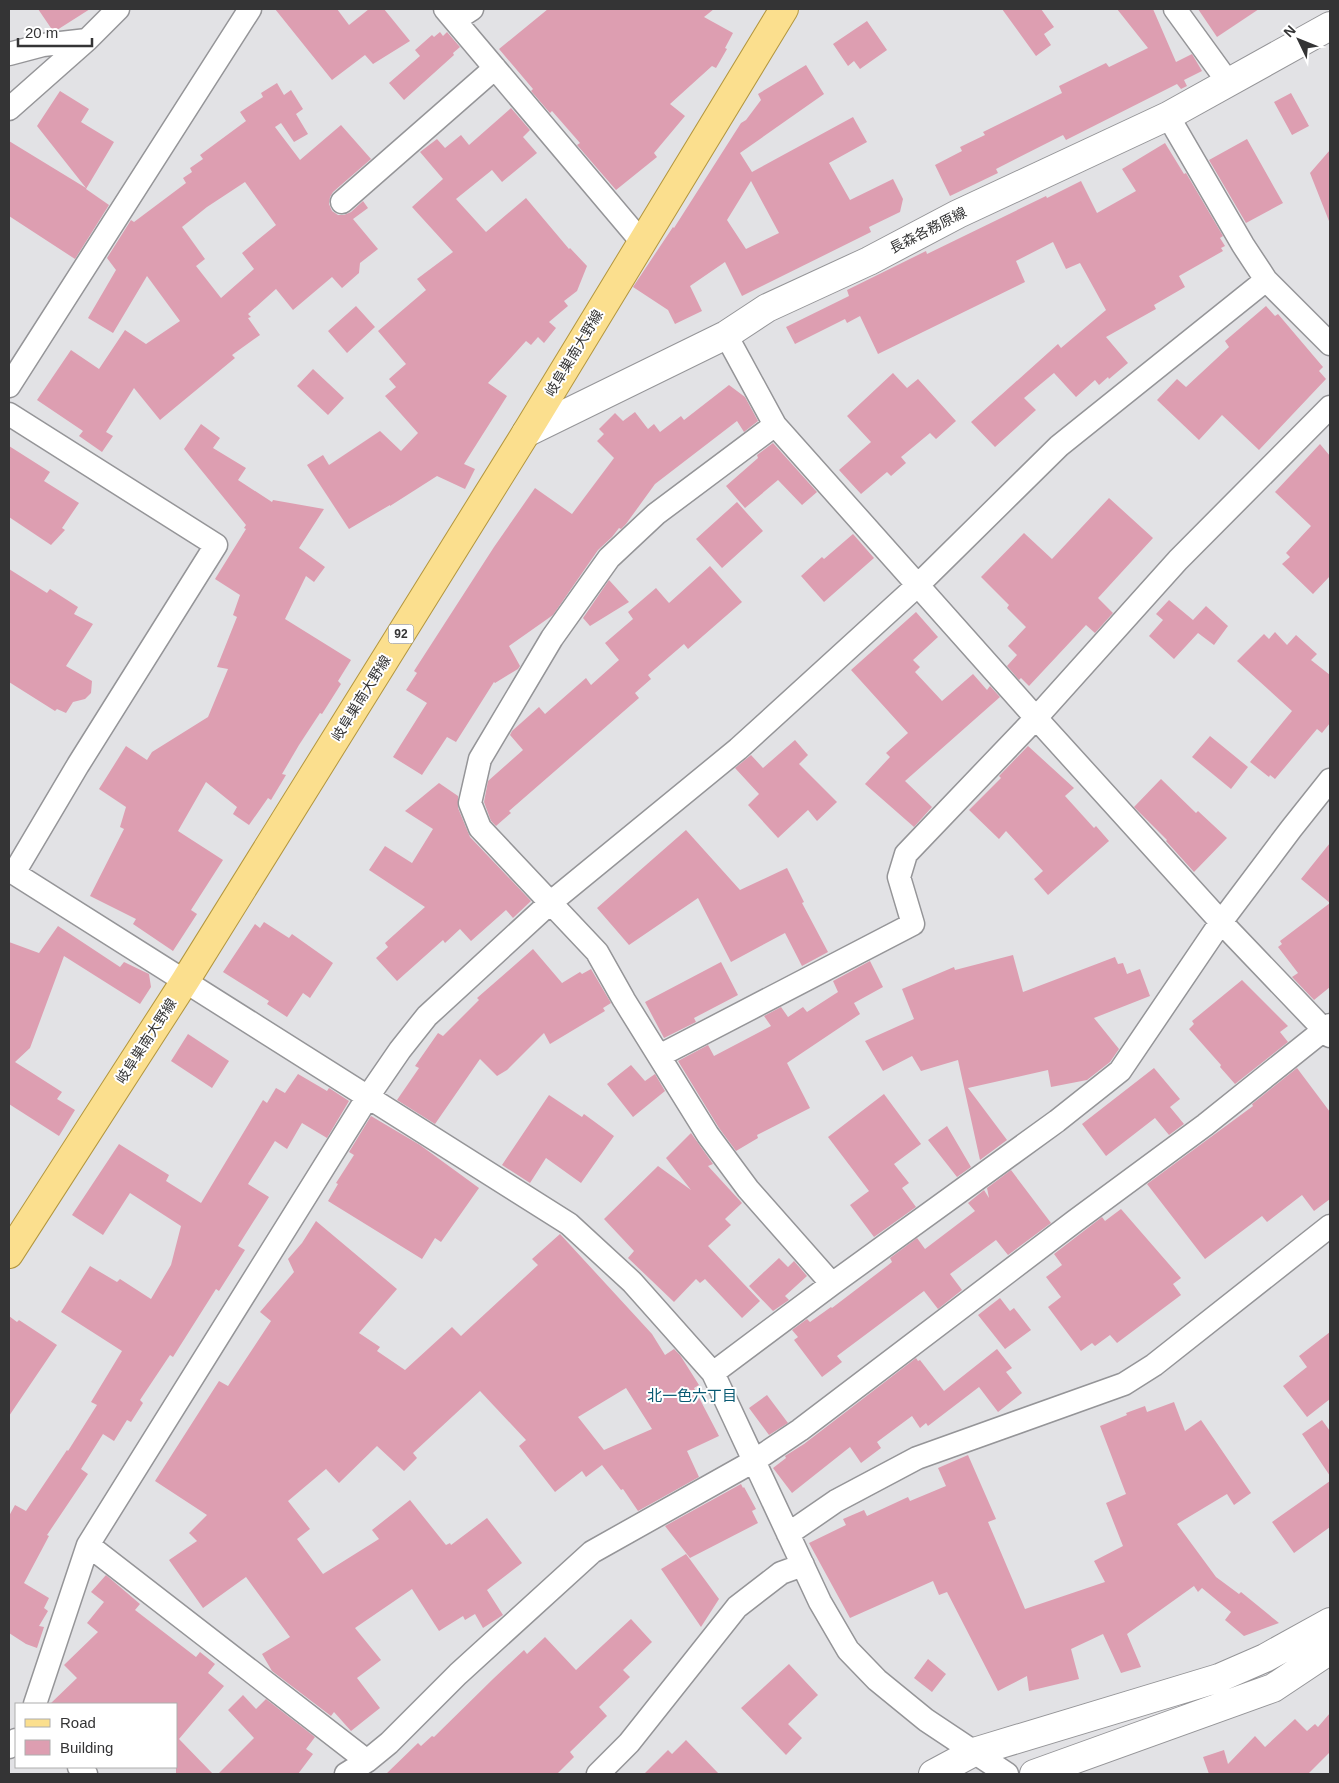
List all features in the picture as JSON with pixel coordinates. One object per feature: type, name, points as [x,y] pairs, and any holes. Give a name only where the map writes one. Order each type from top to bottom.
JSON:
[{"type":"main road","name":"岐阜巣南大野線","points":[[9,1254],[185,981],[526,433],[641,241],[784,9]]},
{"type":"main road","name":"長森各務原線","points":[[526,433],[726,335],[767,308],[869,261],[958,214],[1168,116],[1330,26]]},
{"type":"main road","points":[[933,1774],[974,1752],[1219,1678],[1265,1658],[1330,1622]]},
{"type":"main road","points":[[1034,1774],[1273,1688],[1330,1650]]},
{"type":"street","points":[[9,109],[87,40],[118,9]]},
{"type":"street","points":[[9,386],[250,9]]},
{"type":"street","points":[[1176,9],[1228,82]]},
{"type":"street","points":[[457,13],[495,68],[641,241]]},
{"type":"street","points":[[9,54],[43,45],[87,40]]},
{"type":"street","points":[[342,202],[495,68]]},
{"type":"street","points":[[1168,116],[1243,245],[1266,280],[1330,344]]},
{"type":"street","points":[[35,1703],[88,1545],[367,1098],[426,1016],[550,903],[738,749],[918,584],[1059,446],[1266,280]]},
{"type":"street","points":[[346,1774],[367,1761],[389,1743],[458,1674],[592,1552],[754,1461],[800,1430],[1328,1031],[1221,922],[775,425],[726,335]]},
{"type":"street","points":[[659,1056],[913,924],[899,877],[906,854],[1036,718],[1178,560],[1330,407]]},
{"type":"street","points":[[9,414],[216,545],[11,872],[569,1224],[632,1282],[713,1373],[820,1602],[848,1650],[876,1680],[926,1720],[1007,1774]]},
{"type":"street","points":[[775,425],[656,514],[609,558],[552,638],[480,759],[470,803],[480,828],[597,952],[624,1000],[708,1135],[748,1189],[832,1284]]},
{"type":"street","points":[[713,1373],[1057,1121],[1120,1070],[1221,922],[1290,829],[1330,780]]},
{"type":"street","points":[[788,1534],[836,1501],[917,1458],[1124,1384],[1154,1364],[1330,1226]]},
{"type":"street","points":[[88,1545],[367,1761]]},
{"type":"street","points":[[598,1774],[630,1743],[737,1607],[781,1573],[803,1565]]},
{"type":"building","points":[[38,9],[90,9],[53,31]]},
{"type":"building","points":[[275,9],[337,9],[349,25],[369,9],[384,9],[410,41],[373,64],[365,55],[332,80]]},
{"type":"building","points":[[548,9],[714,9],[704,17],[733,33],[725,48],[727,49],[716,68],[712,66],[670,104],[685,116],[654,153],[657,157],[616,190],[577,145],[580,143],[552,111],[550,113],[531,91],[533,89],[499,49]]},
{"type":"building","points":[[1002,9],[1041,9],[1054,27],[1044,34],[1051,45],[1036,56]]},
{"type":"building","points":[[1117,9],[1153,9],[1176,62],[1192,54],[1202,71],[1184,80],[1187,86],[1181,89],[1177,84],[1066,140],[1063,135],[996,169],[998,173],[950,196],[935,165],[962,151],[960,147],[985,135],[983,132],[1062,93],[1059,86],[1106,63],[1109,67],[1148,48]]},
{"type":"building","points":[[1198,9],[1259,9],[1217,37]]},
{"type":"building","points":[[867,21],[887,50],[860,69],[854,61],[848,66],[833,44]]},
{"type":"building","points":[[440,32],[443,36],[447,32],[460,47],[453,53],[454,55],[404,100],[389,83],[420,56],[415,50],[432,35],[434,37]]},
{"type":"building","points":[[806,65],[824,94],[740,153],[752,172],[853,117],[867,142],[829,163],[850,200],[893,179],[903,199],[900,212],[869,227],[871,232],[742,296],[725,262],[690,286],[702,311],[675,324],[668,310],[633,287],[674,228],[741,123],[746,120],[761,100],[758,94]],"holes":[[[751,181],[779,233],[746,249],[727,220]]]},
{"type":"building","points":[[277,83],[284,95],[291,90],[303,109],[296,114],[308,134],[294,142],[281,123],[275,127],[300,160],[341,125],[371,159],[333,192],[329,204],[332,211],[338,215],[344,215],[351,212],[363,201],[368,208],[353,219],[378,249],[360,263],[359,273],[342,288],[332,277],[293,310],[276,289],[248,314],[251,317],[248,318],[260,335],[232,355],[235,358],[160,420],[134,388],[106,432],[113,436],[102,452],[79,436],[83,431],[37,400],[71,350],[99,369],[125,330],[146,344],[180,321],[147,276],[113,333],[88,318],[116,270],[107,258],[131,220],[134,222],[186,183],[183,178],[192,172],[190,168],[203,159],[200,155],[246,121],[240,112],[263,97],[261,93]],"holes":[[[245,182],[276,225],[242,253],[254,269],[221,298],[196,266],[205,259],[182,227],[207,207]]]},
{"type":"building","points":[[60,91],[89,109],[81,122],[114,142],[86,189],[109,205],[75,259],[9,216],[9,141],[86,188],[37,126]]},
{"type":"building","points":[[1291,93],[1309,126],[1292,135],[1274,102]]},
{"type":"building","points":[[511,108],[530,130],[523,137],[537,153],[502,182],[492,170],[456,199],[486,232],[526,198],[569,249],[587,266],[577,291],[564,301],[568,306],[549,322],[556,328],[544,343],[538,337],[531,345],[526,341],[488,383],[507,396],[464,464],[475,469],[465,489],[437,476],[349,529],[307,465],[323,455],[329,465],[380,431],[401,451],[418,433],[385,396],[396,387],[389,379],[406,364],[378,331],[426,290],[417,279],[453,252],[412,207],[443,179],[420,152],[437,139],[445,148],[461,135],[469,145]]},
{"type":"building","points":[[1247,139],[1283,203],[1246,223],[1209,160]]},
{"type":"building","points":[[1165,143],[1184,174],[1186,173],[1223,236],[1220,238],[1225,246],[1221,248],[1223,251],[1179,276],[1185,287],[1154,305],[1156,309],[1106,337],[1128,363],[1099,385],[1095,380],[1076,397],[1054,373],[1024,398],[1036,410],[995,447],[971,422],[1058,344],[1061,348],[1106,310],[1080,263],[1066,269],[1053,242],[1016,261],[1025,282],[878,354],[860,316],[847,323],[845,319],[795,344],[786,327],[849,296],[847,290],[926,251],[927,254],[1081,181],[1097,213],[1136,191],[1122,169]]},
{"type":"building","points":[[1330,150],[1330,221],[1329,221],[1310,173]]},
{"type":"building","points":[[356,306],[375,327],[347,353],[328,331]]},
{"type":"building","points":[[1266,306],[1275,316],[1278,314],[1323,367],[1319,371],[1326,379],[1259,450],[1222,415],[1199,440],[1157,400],[1177,379],[1186,387],[1229,347],[1225,341]]},
{"type":"building","points":[[313,369],[344,398],[328,415],[297,386]]},
{"type":"building","points":[[893,373],[907,388],[918,379],[956,421],[936,439],[930,433],[901,457],[906,463],[891,476],[887,472],[861,494],[839,470],[871,442],[847,416]]},
{"type":"building","points":[[729,385],[745,397],[758,421],[744,432],[737,421],[655,484],[626,524],[621,529],[619,528],[598,550],[553,615],[509,646],[520,666],[518,669],[494,682],[456,742],[447,737],[422,775],[393,757],[427,703],[406,690],[417,673],[414,671],[494,547],[535,488],[572,514],[614,458],[597,441],[604,434],[599,429],[615,413],[623,421],[635,412],[648,429],[654,424],[660,432],[681,416],[684,420]]},
{"type":"building","points":[[201,424],[220,438],[213,448],[246,468],[238,480],[272,502],[273,500],[324,509],[299,548],[325,567],[314,582],[306,576],[285,619],[351,660],[338,681],[341,684],[299,745],[282,774],[286,775],[271,800],[268,798],[249,825],[233,814],[237,807],[206,782],[178,831],[223,860],[191,910],[197,914],[173,951],[133,924],[136,919],[90,896],[124,829],[120,827],[126,807],[99,789],[126,746],[147,760],[152,752],[208,717],[228,669],[217,667],[237,617],[233,615],[240,595],[215,579],[246,529],[244,528],[246,525],[184,449]]},
{"type":"building","points":[[773,443],[817,492],[802,505],[778,480],[745,508],[726,486],[758,458],[757,455]]},
{"type":"building","points":[[1320,444],[1330,456],[1330,576],[1313,594],[1282,564],[1290,557],[1286,553],[1311,526],[1275,492]]},
{"type":"building","points":[[9,446],[50,472],[44,481],[79,503],[62,528],[65,530],[51,545],[9,517]]},
{"type":"building","points":[[1109,498],[1153,538],[1098,598],[1113,613],[1095,633],[1086,625],[1029,686],[1021,678],[1019,680],[1007,666],[1017,655],[1008,646],[1026,627],[1007,608],[1009,605],[981,577],[1024,533],[1052,559]]},
{"type":"building","points":[[737,502],[763,531],[722,568],[696,539]]},
{"type":"building","points":[[853,534],[874,558],[824,602],[801,576],[822,557],[824,559]]},
{"type":"building","points":[[710,566],[742,602],[688,649],[684,644],[648,675],[651,679],[635,693],[639,698],[509,811],[511,813],[496,826],[491,821],[484,802],[488,781],[523,750],[510,735],[512,731],[539,707],[545,714],[586,678],[591,685],[619,660],[605,643],[633,619],[628,612],[656,588],[669,603]]},
{"type":"building","points":[[9,569],[47,593],[50,589],[78,607],[74,614],[93,624],[66,666],[92,681],[91,693],[85,699],[73,702],[66,713],[57,709],[55,711],[9,682]]},
{"type":"building","points":[[609,580],[629,602],[590,626],[583,618]]},
{"type":"building","points":[[1169,600],[1193,620],[1206,606],[1228,626],[1214,645],[1198,633],[1174,659],[1149,636],[1163,620],[1156,614]]},
{"type":"building","points":[[916,612],[938,637],[913,660],[920,667],[915,672],[942,701],[973,674],[987,690],[990,686],[1000,697],[905,781],[932,807],[914,827],[865,784],[890,757],[886,753],[908,733],[851,670]]},
{"type":"building","points":[[1275,632],[1287,645],[1296,635],[1317,654],[1311,660],[1330,675],[1330,723],[1322,733],[1317,729],[1275,779],[1270,775],[1269,777],[1250,762],[1292,711],[1237,661],[1264,634],[1269,639]]},
{"type":"building","points":[[1210,736],[1248,767],[1231,789],[1192,757]]},
{"type":"building","points":[[795,740],[808,755],[799,764],[837,802],[817,821],[808,810],[778,838],[748,805],[759,794],[735,768],[751,755],[763,768]]},
{"type":"building","points":[[1028,746],[1074,788],[1065,796],[1094,828],[1096,826],[1109,841],[1048,895],[1034,879],[1043,871],[1006,831],[999,839],[969,810],[1001,778],[999,776]]},
{"type":"building","points":[[1161,779],[1196,813],[1198,811],[1227,838],[1194,872],[1167,840],[1134,807]]},
{"type":"building","points":[[439,783],[458,796],[458,808],[470,837],[531,901],[513,918],[506,910],[471,941],[460,929],[445,943],[443,940],[397,981],[376,958],[388,947],[385,943],[425,907],[369,870],[385,846],[412,863],[433,829],[405,811]]},
{"type":"building","points":[[686,830],[740,890],[787,868],[804,902],[802,903],[828,952],[802,966],[785,933],[731,962],[698,898],[629,945],[597,908]]},
{"type":"building","points":[[1330,843],[1330,903],[1301,879]]},
{"type":"building","points":[[1330,903],[1330,987],[1314,1000],[1292,977],[1298,973],[1278,947],[1282,944],[1280,941]]},
{"type":"building","points":[[264,922],[289,938],[292,934],[333,963],[310,998],[303,993],[287,1017],[267,1004],[269,1001],[223,972],[255,924],[260,928]]},
{"type":"building","points":[[58,926],[120,967],[124,962],[149,974],[151,987],[140,1004],[64,956],[30,1048],[15,1062],[62,1092],[57,1099],[75,1110],[59,1136],[9,1104],[9,942],[39,953]]},
{"type":"building","points":[[533,949],[562,983],[580,972],[582,974],[591,969],[611,1003],[603,1008],[605,1011],[550,1044],[544,1033],[507,1070],[497,1076],[480,1059],[435,1124],[397,1100],[419,1068],[415,1066],[438,1033],[443,1036],[479,1000],[477,998]]},
{"type":"building","points":[[1013,955],[1023,992],[1115,957],[1118,964],[1123,963],[1127,974],[1140,969],[1150,996],[1094,1018],[1119,1049],[1110,1062],[1087,1080],[1051,1087],[1048,1070],[968,1088],[1007,1140],[980,1160],[958,1060],[921,1071],[912,1056],[883,1071],[865,1041],[914,1019],[902,989],[954,967],[955,970]]},
{"type":"building","points":[[870,961],[883,987],[854,1003],[860,1014],[787,1063],[810,1108],[757,1135],[758,1138],[736,1151],[719,1128],[678,1061],[708,1045],[714,1056],[771,1026],[764,1016],[781,1007],[788,1017],[803,1007],[807,1012],[838,992],[833,981]]},
{"type":"building","points":[[721,962],[738,995],[694,1018],[696,1022],[664,1038],[645,1002]]},
{"type":"building","points":[[1242,980],[1288,1026],[1280,1032],[1288,1042],[1235,1084],[1189,1029],[1194,1024],[1192,1021]]},
{"type":"building","points":[[188,1034],[229,1061],[212,1088],[171,1061]]},
{"type":"building","points":[[631,1065],[645,1081],[655,1074],[665,1091],[633,1117],[607,1084]]},
{"type":"building","points":[[1154,1068],[1180,1099],[1170,1107],[1184,1124],[1169,1135],[1155,1118],[1106,1156],[1082,1124]]},
{"type":"building","points":[[1297,1068],[1330,1112],[1330,1199],[1314,1211],[1302,1195],[1267,1222],[1262,1216],[1205,1259],[1147,1184],[1253,1106],[1252,1104]]},
{"type":"building","points":[[298,1074],[327,1091],[329,1088],[349,1101],[327,1138],[302,1123],[287,1149],[275,1141],[248,1184],[269,1197],[238,1246],[245,1250],[219,1291],[216,1289],[173,1357],[170,1355],[140,1400],[143,1403],[131,1422],[127,1420],[114,1441],[103,1434],[81,1469],[88,1474],[47,1535],[49,1536],[24,1583],[49,1598],[44,1608],[48,1611],[39,1626],[44,1627],[37,1648],[26,1644],[9,1633],[9,1516],[15,1505],[26,1511],[68,1451],[97,1405],[91,1402],[122,1351],[61,1312],[90,1266],[117,1282],[120,1279],[151,1299],[171,1265],[181,1226],[130,1193],[103,1235],[72,1215],[119,1144],[169,1175],[166,1181],[201,1203],[263,1100],[267,1103],[276,1088],[285,1093]]},
{"type":"building","points":[[884,1094],[921,1144],[894,1164],[909,1183],[902,1188],[916,1207],[874,1237],[850,1205],[869,1191],[828,1137]]},
{"type":"building","points":[[549,1095],[582,1117],[584,1114],[614,1136],[581,1183],[546,1158],[530,1183],[502,1165]]},
{"type":"building","points":[[371,1116],[420,1145],[479,1188],[441,1242],[435,1238],[422,1259],[328,1201],[338,1184],[336,1183],[354,1155],[349,1152]]},
{"type":"building","points":[[947,1126],[971,1167],[957,1177],[928,1140]]},
{"type":"building","points":[[691,1133],[713,1164],[708,1166],[742,1203],[725,1219],[731,1225],[708,1246],[760,1301],[742,1318],[705,1279],[700,1283],[696,1279],[674,1302],[628,1258],[634,1251],[604,1219],[658,1166],[691,1190],[666,1158]]},
{"type":"building","points":[[1011,1170],[1051,1223],[1008,1255],[996,1240],[950,1274],[962,1290],[938,1309],[924,1291],[837,1356],[842,1362],[822,1377],[794,1340],[798,1337],[792,1330],[807,1319],[810,1322],[832,1308],[892,1262],[890,1258],[917,1238],[925,1249],[975,1211],[968,1203],[984,1190],[989,1198],[987,1188]]},
{"type":"building","points":[[1121,1209],[1181,1278],[1173,1284],[1181,1295],[1117,1343],[1110,1335],[1095,1346],[1092,1343],[1081,1351],[1048,1307],[1061,1297],[1046,1277],[1062,1265],[1054,1254],[1102,1217],[1105,1221]]},
{"type":"building","points":[[316,1221],[397,1289],[359,1333],[380,1347],[377,1351],[405,1370],[452,1327],[461,1336],[538,1265],[532,1259],[560,1234],[652,1334],[665,1355],[674,1349],[680,1355],[699,1385],[694,1388],[719,1436],[687,1451],[699,1477],[638,1511],[623,1489],[621,1490],[602,1465],[586,1477],[582,1471],[555,1492],[519,1446],[526,1440],[480,1391],[413,1453],[417,1458],[404,1471],[377,1446],[339,1483],[326,1469],[288,1501],[310,1529],[297,1539],[323,1574],[379,1539],[372,1530],[410,1500],[446,1545],[450,1543],[451,1545],[487,1518],[522,1563],[487,1590],[503,1615],[483,1628],[475,1614],[465,1620],[463,1616],[439,1631],[412,1589],[355,1628],[381,1660],[357,1678],[380,1708],[351,1731],[334,1712],[331,1716],[272,1671],[262,1654],[290,1637],[246,1577],[203,1608],[169,1560],[197,1541],[189,1533],[207,1515],[155,1481],[219,1381],[228,1386],[271,1321],[260,1312],[294,1272],[288,1259],[302,1243]],"holes":[[[626,1388],[652,1429],[604,1450],[578,1417]]]},
{"type":"building","points":[[779,1258],[788,1267],[794,1261],[807,1276],[785,1296],[789,1300],[773,1311],[749,1286]]},
{"type":"building","points":[[1000,1298],[1010,1311],[1014,1308],[1031,1330],[1005,1349],[978,1315]]},
{"type":"building","points":[[9,1316],[17,1322],[19,1320],[57,1345],[9,1416]]},
{"type":"building","points":[[1330,1332],[1330,1399],[1307,1417],[1283,1386],[1307,1367],[1299,1356]]},
{"type":"building","points":[[997,1349],[1012,1368],[1006,1372],[1022,1393],[998,1412],[979,1387],[928,1426],[926,1423],[920,1428],[912,1416],[877,1442],[881,1448],[861,1463],[850,1447],[792,1493],[773,1468],[786,1458],[785,1456],[804,1444],[916,1358],[918,1361],[920,1360],[944,1391]]},
{"type":"building","points":[[767,1395],[788,1423],[769,1435],[749,1408]]},
{"type":"building","points":[[1174,1402],[1185,1431],[1201,1420],[1251,1493],[1234,1505],[1227,1494],[1177,1524],[1216,1577],[1239,1594],[1241,1592],[1279,1623],[1244,1636],[1225,1620],[1231,1612],[1202,1588],[1198,1592],[1194,1586],[1127,1634],[1141,1667],[1121,1673],[1103,1634],[1071,1649],[1079,1679],[1029,1691],[1027,1676],[998,1691],[947,1592],[939,1595],[933,1581],[850,1618],[809,1543],[846,1525],[843,1519],[864,1510],[867,1516],[908,1497],[910,1501],[946,1486],[938,1468],[968,1455],[996,1519],[988,1522],[1025,1609],[1105,1582],[1094,1561],[1123,1546],[1106,1503],[1126,1494],[1100,1426],[1145,1406],[1147,1412]]},
{"type":"building","points":[[1322,1420],[1330,1431],[1330,1476],[1302,1434]]},
{"type":"building","points":[[1330,1481],[1330,1527],[1294,1553],[1272,1522]]},
{"type":"building","points":[[741,1484],[756,1509],[752,1511],[758,1523],[690,1558],[665,1526]]},
{"type":"building","points":[[686,1554],[719,1599],[701,1627],[661,1569]]},
{"type":"building","points":[[106,1575],[140,1604],[135,1610],[196,1657],[200,1652],[215,1664],[208,1673],[224,1686],[179,1739],[213,1774],[176,1774],[176,1768],[178,1768],[178,1703],[51,1703],[77,1678],[64,1665],[98,1632],[87,1623],[104,1602],[91,1592]]},
{"type":"building","points":[[631,1619],[652,1642],[623,1670],[630,1677],[599,1707],[607,1716],[570,1752],[574,1757],[557,1774],[386,1774],[418,1743],[421,1746],[432,1736],[434,1737],[524,1650],[527,1654],[545,1637],[576,1670]]},
{"type":"building","points":[[928,1659],[946,1674],[932,1692],[914,1678]]},
{"type":"building","points":[[789,1664],[818,1695],[788,1724],[802,1738],[786,1755],[741,1708]]},
{"type":"building","points":[[243,1695],[256,1709],[266,1699],[315,1737],[306,1749],[313,1754],[298,1774],[218,1774],[254,1738],[228,1710]]},
{"type":"building","points":[[1330,1713],[1330,1752],[1308,1774],[1209,1774],[1203,1757],[1224,1750],[1228,1764],[1255,1736],[1265,1747],[1295,1719],[1307,1731],[1315,1724],[1318,1727]]},
{"type":"building","points":[[686,1740],[719,1774],[644,1774],[668,1750],[672,1754]]},
{"type":"district","name":"北一色六丁目","points":[[692,1396]]}]
